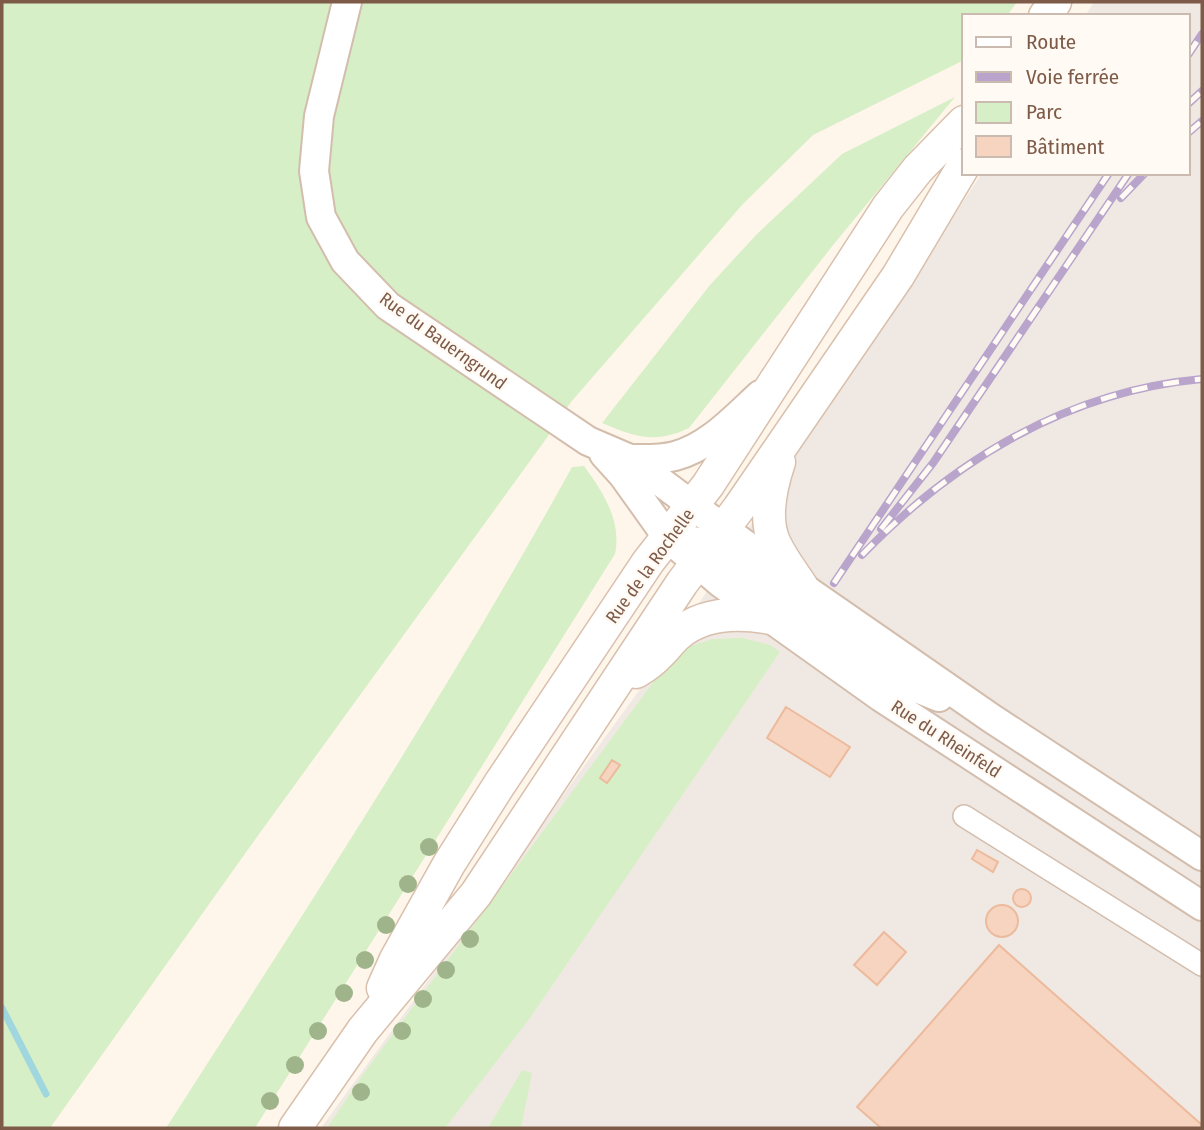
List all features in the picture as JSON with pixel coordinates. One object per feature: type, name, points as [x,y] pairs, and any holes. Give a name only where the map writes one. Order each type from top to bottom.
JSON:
[{"type":"main road","name":"Rue de la Rochelle","points":[[363,1030],[396,958],[449,864],[648,562],[694,507],[888,207],[918,169],[962,124]]},
{"type":"main road","name":"Rue de la Rochelle","points":[[295,1128],[363,1030],[476,894],[710,545],[898,275],[962,168]]},
{"type":"main road","points":[[787,438],[773,480],[769,502],[771,530],[774,543],[802,587]]},
{"type":"main road","points":[[610,692],[658,656],[675,636],[695,623],[724,614],[771,618]]},
{"type":"street","name":"Rue du Bauerngrund","points":[[347,2],[319,116],[314,171],[321,218],[345,261],[388,306],[561,424],[593,444],[630,459],[694,507]]},
{"type":"street","points":[[630,459],[673,457],[687,452],[714,436],[773,384]]},
{"type":"street","name":"Rue du Bauerngrund","points":[[593,444],[623,475],[668,538],[710,545]]},
{"type":"street","name":"Rue du Rheinfeld","points":[[694,507],[710,545],[771,618],[881,696],[1202,906]]},
{"type":"street","name":"Rue du Rheinfeld","points":[[710,545],[802,587],[991,718],[1202,856]]},
{"type":"street","name":"Rue du Rheinfeld","points":[[710,545],[784,604],[895,679],[991,718]]},
{"type":"street","points":[[964,816],[1202,965]]},
{"type":"street","points":[[1171,836],[1202,839]]},
{"type":"shaded area","points":[[1094,2],[1202,2],[1202,1128],[321,1128],[667,652],[981,175],[1190,175],[1190,14],[1086,14]]},
{"type":"green space","points":[[2,2],[1017,2],[1008,14],[962,14],[962,61],[813,135],[742,205],[571,402],[50,1128],[2,1128]]},
{"type":"green space","points":[[955,97],[834,244],[689,428],[666,436],[645,437],[602,423],[710,285],[757,234],[842,154]]},
{"type":"green space","points":[[584,466],[609,507],[616,530],[615,554],[255,1128],[166,1128],[425,719],[572,467]]},
{"type":"green space","points":[[743,638],[770,645],[780,652],[530,1018],[445,1128],[327,1128],[364,1073],[677,650],[713,639]]},
{"type":"green space","points":[[522,1070],[532,1073],[521,1128],[488,1128]]},
{"type":"building","points":[[786,707],[850,747],[830,777],[767,738]]},
{"type":"building","points":[[612,760],[620,765],[607,783],[600,778]]},
{"type":"building","points":[[977,850],[998,862],[993,872],[972,859]]},
{"type":"building","points":[[1022,889],[1028,892],[1031,898],[1028,904],[1022,907],[1016,904],[1013,898],[1016,892]]},
{"type":"building","points":[[1002,905],[1013,910],[1018,921],[1013,932],[1002,937],[991,932],[986,921],[991,910]]},
{"type":"building","points":[[884,932],[906,952],[877,985],[854,965]]},
{"type":"building","points":[[999,945],[1202,1125],[1202,1128],[881,1128],[857,1107]]},
{"type":"waterway","points":[[2,1008],[46,1094]]},
{"type":"railway","points":[[1190,52],[1202,34]]},
{"type":"railway","points":[[1190,102],[1202,91]]},
{"type":"railway","points":[[1190,131],[1202,121]]},
{"type":"railway","points":[[834,583],[1108,175]]},
{"type":"railway","points":[[881,529],[933,463],[1128,175]]},
{"type":"railway","points":[[1121,198],[1143,175]]},
{"type":"railway","points":[[862,555],[935,489],[1016,436],[1105,398],[1153,386],[1202,379]]}]
